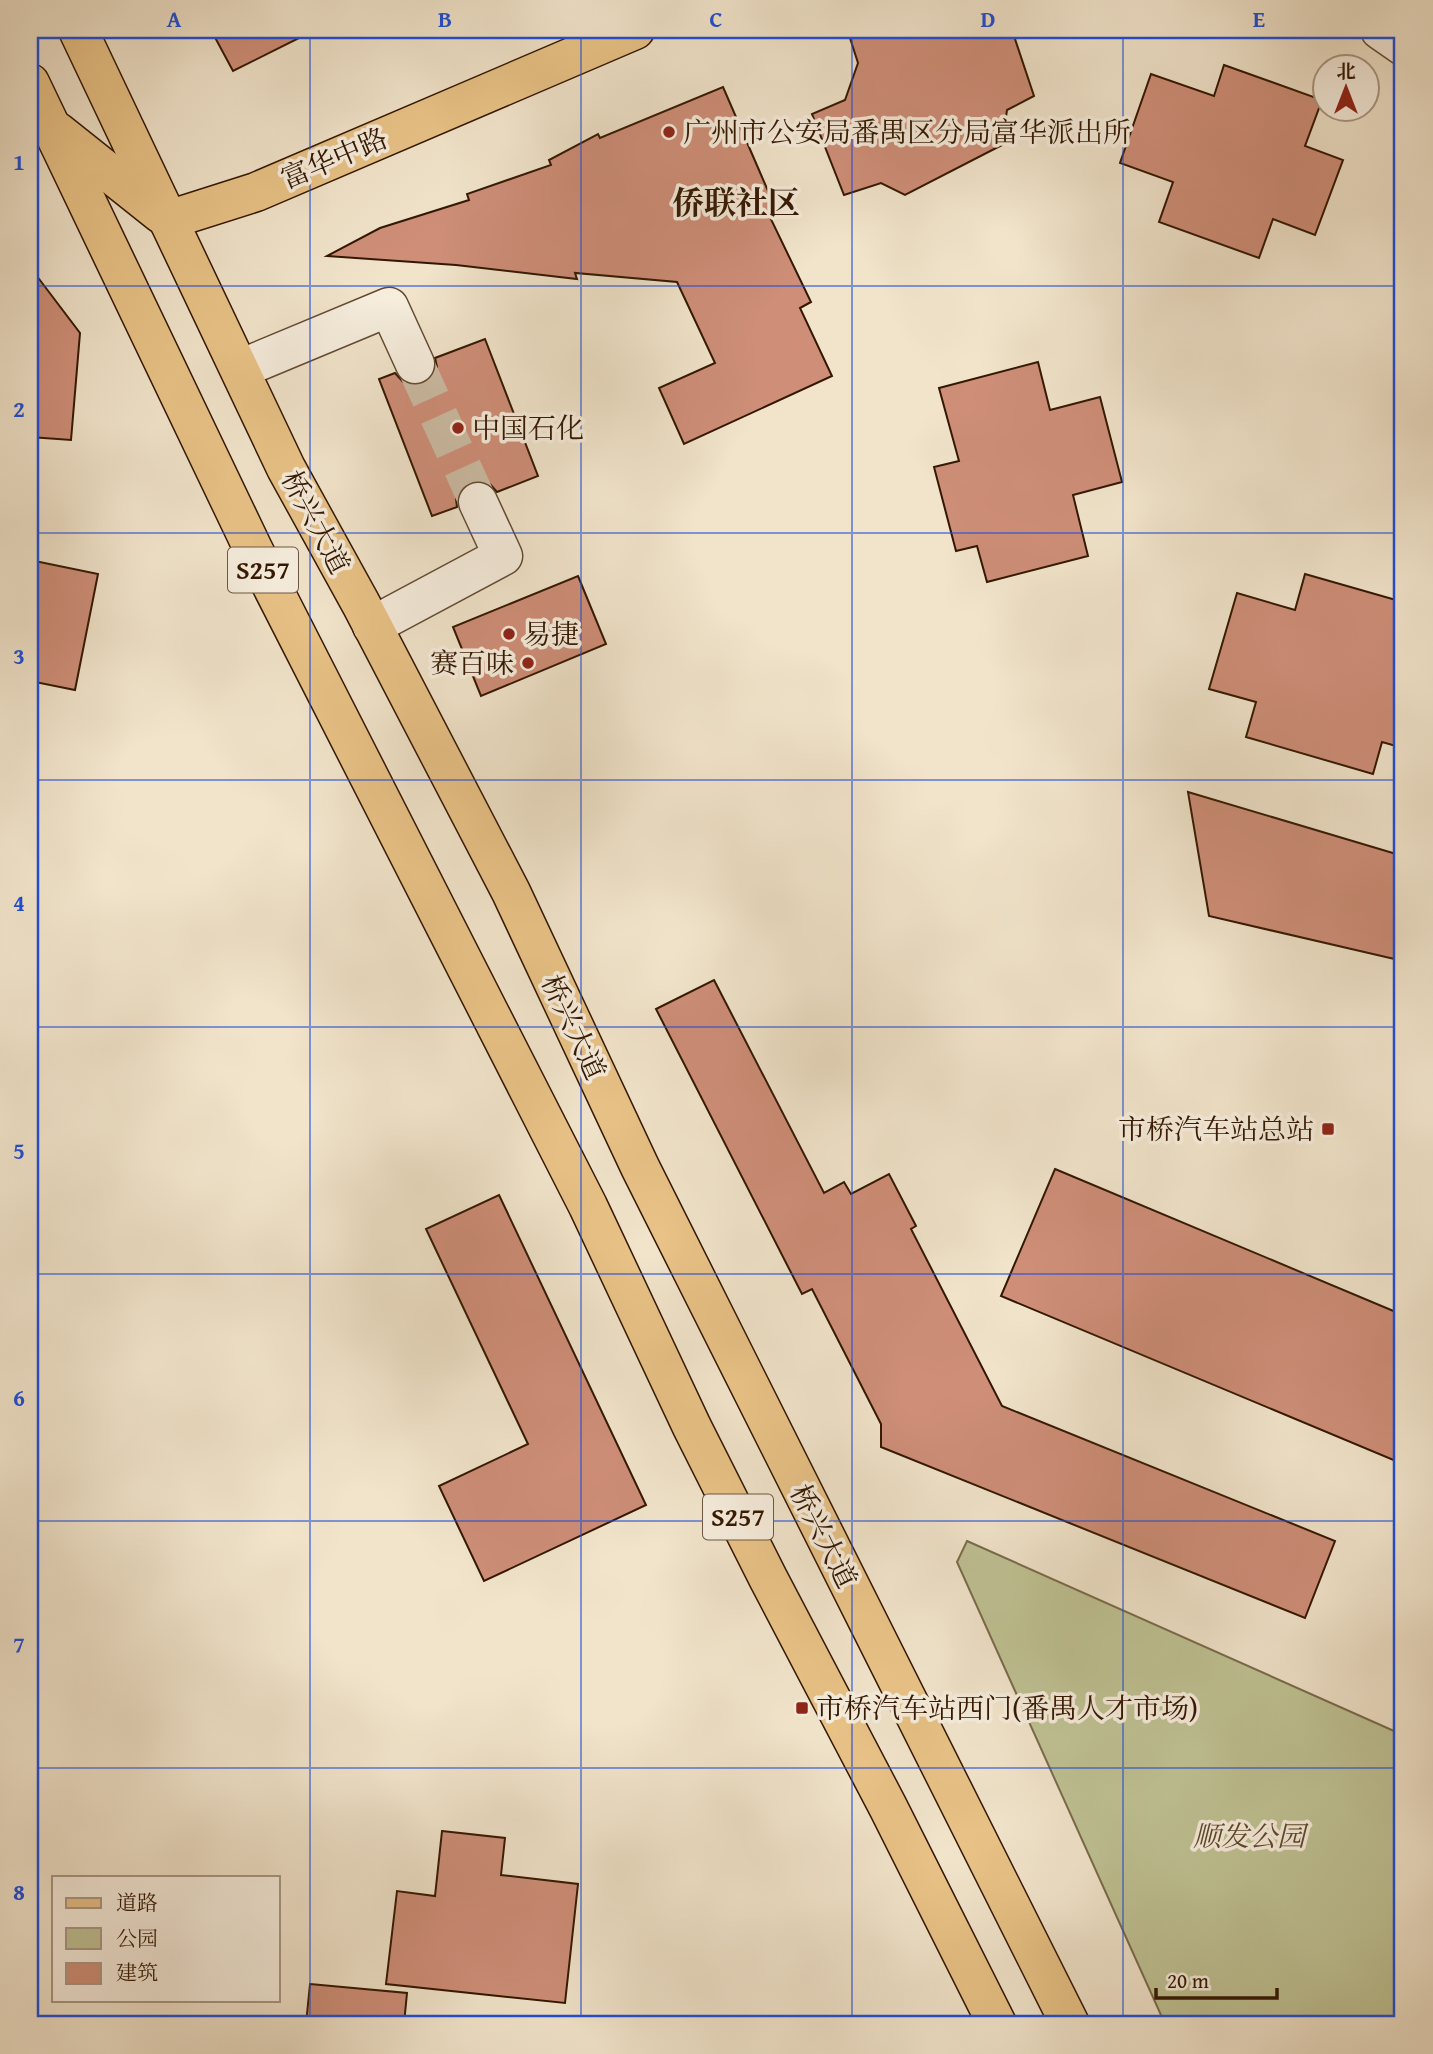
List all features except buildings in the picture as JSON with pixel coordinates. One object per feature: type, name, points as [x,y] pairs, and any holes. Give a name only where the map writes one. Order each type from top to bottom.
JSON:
[{"type":"main road","name":"桥兴大道","points":[[78,30],[286,468],[511,892],[646,1180],[1070,2024]]},
{"type":"main road","name":"富华中路","points":[[168,220],[256,192],[635,30]]},
{"type":"main road","name":"S257","points":[[30,83],[41,122],[248,540],[587,1206],[692,1427],[768,1578],[888,1807],[997,2024]]},
{"type":"main road","points":[[41,122],[168,220]]},
{"type":"street","points":[[1380,30],[1403,46]]},
{"type":"street","points":[[240,369],[388,307],[415,364]]},
{"type":"street","points":[[372,626],[503,556],[478,502]]},
{"type":"green space","name":"顺发公园","points":[[967,1541],[1403,1735],[1403,1958],[1398,2024],[1165,2024],[957,1562]]},
{"type":"tunnel","points":[[415,364],[478,502]]},
{"type":"place","name":"广州市公安局番禺区分局富华派出所","points":[[669,132]]},
{"type":"place","name":"中国石化","points":[[458,428]]},
{"type":"place","name":"易捷","points":[[509,634]]},
{"type":"place","name":"赛百味","points":[[528,663]]},
{"type":"place","name":"市桥汽车站总站","points":[[1328,1129]]},
{"type":"place","name":"市桥汽车站西门(番禺人才市场)","points":[[802,1708]]},
{"type":"district","name":"侨联社区","points":[[736,203]]}]
